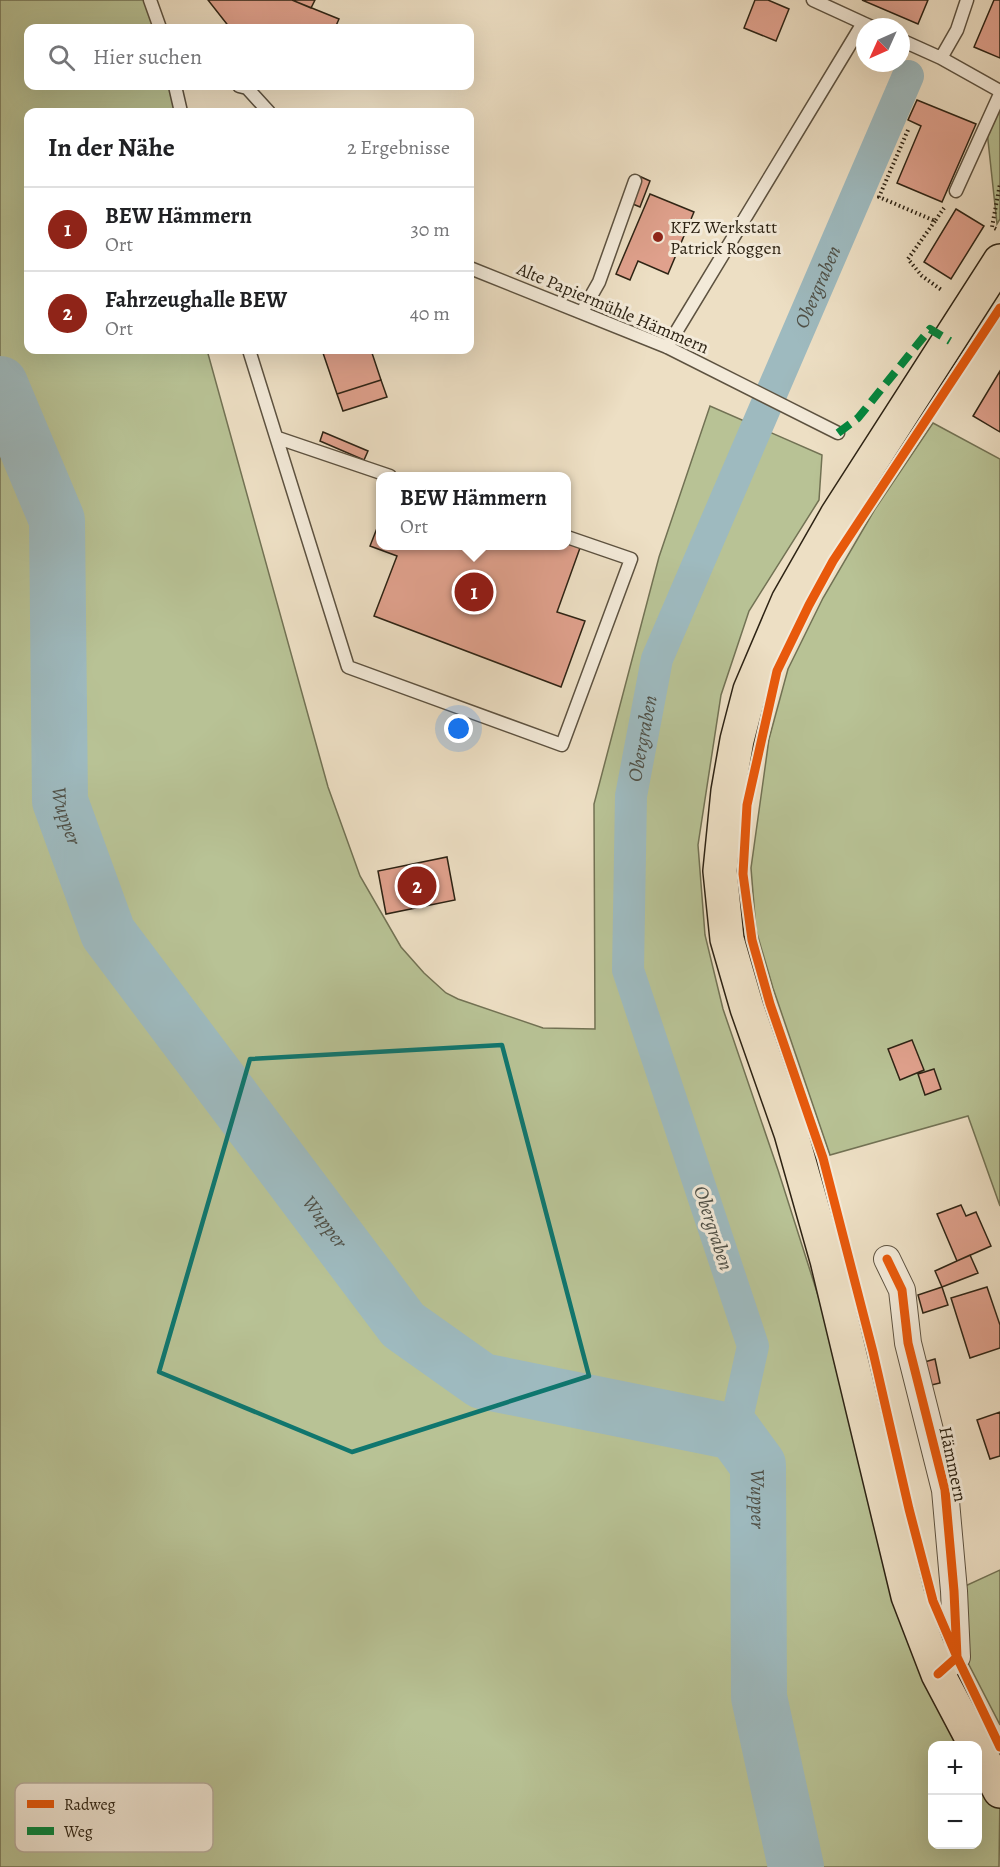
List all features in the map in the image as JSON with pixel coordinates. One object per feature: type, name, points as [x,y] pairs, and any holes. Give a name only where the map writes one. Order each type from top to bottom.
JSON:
[{"type":"main road","points":[[974,1741],[938,1674],[908,1596],[827,1260],[791,1133],[747,1008],[727,939],[720,871],[728,791],[750,690],[788,601],[837,515],[1000,261]]},
{"type":"main road","points":[[982,1757],[1000,1791]]},
{"type":"street","name":"Hämmern","points":[[888,1259],[902,1290],[908,1342],[945,1490],[957,1657],[938,1674]]},
{"type":"lane","points":[[150,0],[159,24]]},
{"type":"lane","points":[[813,0],[856,20]]},
{"type":"lane","points":[[941,58],[957,30],[967,0]]},
{"type":"lane","points":[[667,346],[856,43]]},
{"type":"lane","points":[[910,44],[941,58],[1000,93],[956,191]]},
{"type":"lane","points":[[177,90],[180,108]]},
{"type":"lane","points":[[249,90],[265,108]]},
{"type":"lane","points":[[582,312],[599,282],[635,181]]},
{"type":"lane","name":"Alte Papiermühle Hämmern","points":[[474,270],[667,346],[741,386],[838,433]]},
{"type":"lane","points":[[250,354],[348,667],[562,745],[631,559],[571,538]]},
{"type":"lane","points":[[278,438],[376,472]]},
{"type":"path","points":[[908,130],[879,197],[935,221]]},
{"type":"path","points":[[1000,184],[992,227],[1000,232]]},
{"type":"path","points":[[956,191],[908,259],[922,276],[969,309]]},
{"type":"highlighted area","points":[[502,1045],[589,1376],[352,1452],[159,1372],[250,1059]]},
{"type":"green space","points":[[0,0],[150,0],[159,24],[24,24],[24,90],[176,90],[180,108],[24,108],[24,354],[208,354],[328,787],[360,876],[401,947],[446,993],[543,1028],[595,1029],[594,804],[659,557],[710,406],[822,455],[819,500],[749,611],[721,695],[698,845],[705,935],[723,1009],[778,1170],[888,1515],[974,1741],[928,1741],[928,1849],[982,1849],[982,1757],[1000,1791],[999,1867],[0,1867]]},
{"type":"green space","points":[[1000,95],[1000,219],[997,224],[987,131]]},
{"type":"green space","points":[[933,423],[1000,459],[1000,1206],[968,1116],[830,1155],[773,988],[756,930],[751,868],[769,739],[788,669],[823,598],[875,509]]},
{"type":"green space","points":[[1000,1570],[1000,1725],[965,1657],[963,1587]]},
{"type":"building","points":[[208,0],[292,0],[339,19],[337,24],[227,24]]},
{"type":"building","points":[[292,0],[315,0],[311,8]]},
{"type":"building","points":[[755,0],[768,0],[789,9],[776,41],[744,28]]},
{"type":"building","points":[[862,0],[928,0],[918,24],[910,21],[910,18],[904,18]]},
{"type":"building","points":[[994,0],[1000,0],[1000,58],[974,47]]},
{"type":"building","points":[[917,100],[976,124],[942,202],[897,183],[921,126],[908,120]]},
{"type":"building","points":[[639,176],[650,181],[640,207],[628,202]]},
{"type":"building","name":"KFZ Werkstatt Patrick Roggen","points":[[650,194],[694,212],[668,274],[638,261],[630,280],[616,274]]},
{"type":"building","points":[[956,209],[984,226],[951,279],[924,262]]},
{"type":"building","points":[[323,354],[372,354],[381,380],[337,394]]},
{"type":"building","points":[[1000,371],[1000,432],[973,416]]},
{"type":"building","points":[[381,380],[387,397],[343,411],[337,394]]},
{"type":"building","points":[[323,432],[368,451],[364,460],[320,441]]},
{"type":"building","points":[[376,531],[376,548],[370,546]]},
{"type":"building","points":[[571,545],[580,548],[557,612],[585,621],[561,687],[374,616],[397,556],[381,550],[571,550]]},
{"type":"building","points":[[447,857],[455,900],[386,914],[378,871]]},
{"type":"building","points":[[912,1040],[924,1070],[900,1080],[888,1049]]},
{"type":"building","points":[[934,1069],[941,1089],[925,1095],[918,1074]]},
{"type":"building","points":[[961,1205],[966,1216],[976,1212],[991,1246],[957,1261],[937,1214]]},
{"type":"building","points":[[970,1255],[978,1273],[942,1287],[935,1271]]},
{"type":"building","points":[[942,1287],[948,1305],[923,1313],[918,1295]]},
{"type":"building","points":[[987,1287],[1000,1325],[1000,1348],[970,1358],[951,1298]]},
{"type":"building","points":[[935,1359],[940,1383],[927,1386],[921,1363]]},
{"type":"building","points":[[1000,1412],[1000,1456],[990,1459],[977,1420]]},
{"type":"waterway","name":"Obergraben","points":[[734,1432],[753,1346],[628,970],[631,796],[657,659],[908,76]]},
{"type":"waterway","name":"Wupper","points":[[0,384],[57,520],[60,801],[108,933],[403,1325],[482,1381],[734,1432],[758,1465],[759,1697],[796,1867]]},
{"type":"marked path","points":[[838,433],[858,418],[930,329],[950,341]]},
{"type":"cycle path","points":[[1000,308],[833,561],[777,671],[747,805],[743,874],[752,940],[770,1004],[823,1158],[933,1601],[1000,1747]]},
{"type":"cycle path","points":[[887,1259],[902,1290],[908,1343],[945,1490],[957,1657],[938,1674]]},
{"type":"place","name":"KFZ Werkstatt Patrick Roggen","points":[[658,237]]},
{"type":"place","name":"BEW Hämmern","points":[[474,592]]},
{"type":"place","name":"Fahrzeughalle BEW","points":[[417,886]]}]
